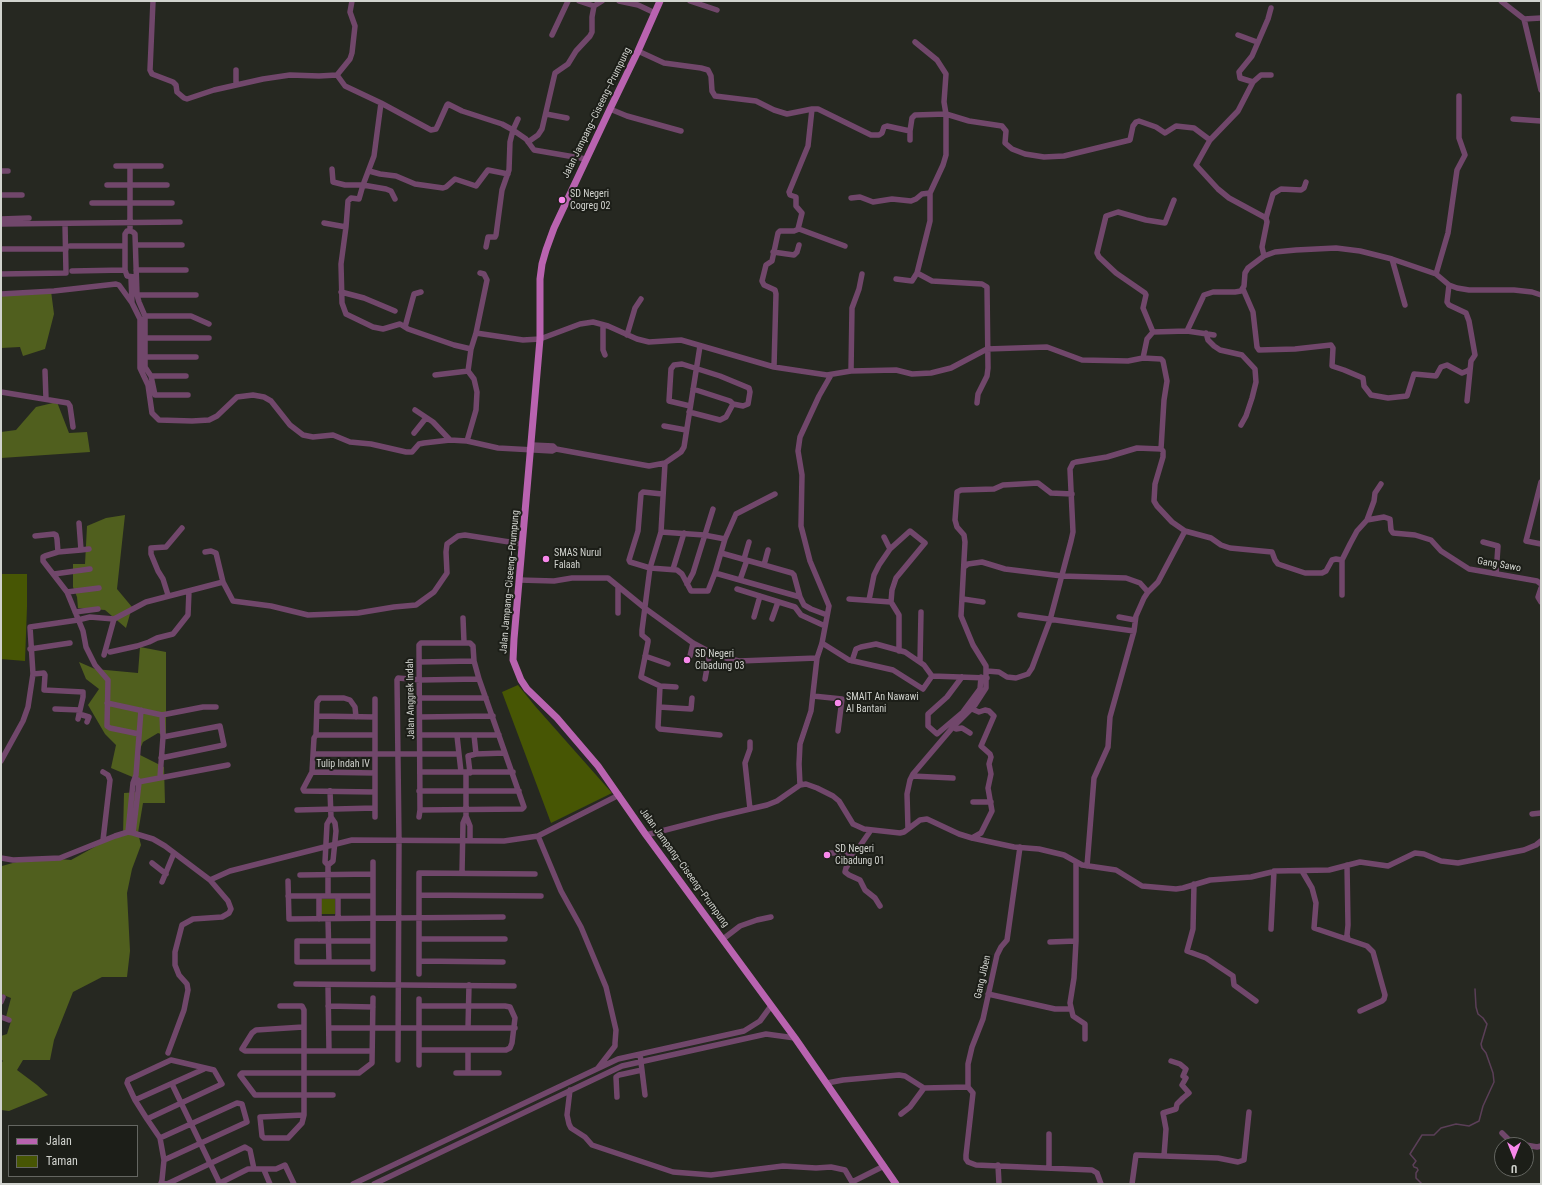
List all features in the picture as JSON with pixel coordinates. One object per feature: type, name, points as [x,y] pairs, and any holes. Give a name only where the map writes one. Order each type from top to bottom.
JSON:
[{"type":"main road","name":"Jalan Jampang–Ciseeng–Prumpung","points":[[660,1],[638,52],[554,228],[542,264],[540,278],[540,339],[513,660],[521,680],[527,689],[571,734],[598,766],[646,835],[795,1038],[896,1184]]},
{"type":"street","points":[[153,1],[150,70],[152,74],[173,82],[176,85],[176,92],[180,96],[187,99],[236,85],[290,75],[337,75]]},
{"type":"street","points":[[337,75],[352,53],[355,26],[350,12],[352,1]]},
{"type":"street","points":[[552,35],[568,1]]},
{"type":"street","points":[[579,1],[594,6]]},
{"type":"street","points":[[528,142],[538,135],[542,129],[555,73],[568,64],[576,51],[590,36],[592,32],[594,6],[602,1]]},
{"type":"street","points":[[619,1],[638,5],[655,13]]},
{"type":"street","points":[[690,1],[717,10]]},
{"type":"street","points":[[1501,1],[1524,19],[1541,90]]},
{"type":"street","points":[[1253,82],[1240,78],[1239,74],[1250,59],[1268,19],[1271,8]]},
{"type":"street","points":[[1524,19],[1541,18]]},
{"type":"street","points":[[1238,35],[1257,42]]},
{"type":"street","points":[[896,279],[912,281],[917,273],[930,222],[930,193],[946,155],[946,114],[944,102],[946,74],[937,60],[915,42]]},
{"type":"street","points":[[638,52],[664,63],[708,70],[711,76],[712,91],[715,96],[756,101],[774,110],[787,114],[812,109],[822,111],[871,135],[879,135],[882,133],[884,127],[887,126],[910,131]]},
{"type":"street","points":[[236,70],[236,85]]},
{"type":"street","points":[[337,75],[345,86],[381,103],[431,130],[436,129],[448,104],[462,111],[502,124],[523,136],[536,151],[586,159]]},
{"type":"street","points":[[1266,218],[1229,198],[1197,168],[1197,163],[1210,140],[1238,111],[1253,82],[1261,75],[1271,75]]},
{"type":"street","points":[[1436,274],[1443,254],[1449,228],[1458,170],[1465,156],[1459,138],[1459,96]]},
{"type":"street","points":[[381,103],[374,156],[369,171],[359,199],[351,198],[348,201],[341,264],[341,292],[344,311],[348,315],[379,328],[388,328],[398,324],[454,345],[471,349]]},
{"type":"street","points":[[610,109],[627,116],[680,131]]},
{"type":"street","points":[[798,229],[802,213],[796,206],[796,197],[789,194],[789,192],[808,146],[812,109]]},
{"type":"street","points":[[546,114],[567,118]]},
{"type":"street","points":[[910,140],[912,118],[915,115],[946,114],[969,121],[1002,126],[1006,131],[1005,143],[1012,149],[1025,154],[1040,157],[1064,156],[1130,140],[1133,126],[1139,121],[1156,127],[1165,133],[1176,126],[1194,128],[1210,140]]},
{"type":"street","points":[[486,247],[488,237],[496,236],[502,190],[508,174],[511,154],[510,142],[518,119]]},
{"type":"street","points":[[1513,119],[1541,121]]},
{"type":"street","points":[[116,166],[161,166]]},
{"type":"street","points":[[130,166],[130,231]]},
{"type":"street","points":[[332,168],[333,182],[344,185],[363,185],[386,189],[391,191],[395,199]]},
{"type":"street","points":[[369,171],[396,176],[415,184],[443,188],[446,188],[456,179],[476,186],[488,170],[508,174]]},
{"type":"street","points":[[1,171],[8,171]]},
{"type":"street","points":[[1264,256],[1262,247],[1267,222],[1266,218],[1273,194],[1281,189],[1301,190],[1304,188],[1306,182]]},
{"type":"street","points":[[107,185],[167,185]]},
{"type":"street","points":[[851,198],[860,197],[873,202],[892,199],[910,201],[916,199],[922,194],[930,193]]},
{"type":"street","points":[[1,195],[22,195]]},
{"type":"street","points":[[1153,332],[1143,308],[1146,295],[1145,293],[1116,273],[1099,257],[1097,253],[1106,216],[1118,212],[1146,220],[1165,223],[1174,200]]},
{"type":"street","points":[[92,204],[172,203]]},
{"type":"street","points":[[1,219],[29,218]]},
{"type":"street","points":[[1,224],[180,222]]},
{"type":"street","points":[[324,223],[346,228]]},
{"type":"street","points":[[1,274],[66,273],[68,247],[65,224]]},
{"type":"street","points":[[774,367],[776,294],[775,290],[764,285],[762,281],[766,265],[772,261],[779,231],[794,231],[798,229],[845,246]]},
{"type":"street","points":[[130,231],[127,231],[125,234],[125,270],[127,276],[134,277]]},
{"type":"street","points":[[130,231],[135,234],[136,245],[136,270],[132,303]]},
{"type":"street","points":[[136,245],[182,245]]},
{"type":"street","points":[[773,252],[794,255],[797,252],[799,245]]},
{"type":"street","points":[[1,249],[125,246]]},
{"type":"street","points":[[1470,369],[1462,372],[1447,365],[1441,367],[1436,376],[1414,374],[1407,396],[1388,398],[1371,395],[1364,386],[1363,378],[1332,366],[1333,348],[1331,345],[1295,349],[1259,350],[1257,348],[1253,312],[1243,289],[1246,270],[1251,264],[1264,256],[1275,252],[1336,248],[1360,251],[1392,259],[1436,274],[1449,284],[1462,289],[1514,290],[1532,292],[1541,295]]},
{"type":"street","points":[[1392,259],[1405,305]]},
{"type":"street","points":[[72,271],[125,270]]},
{"type":"street","points":[[136,270],[186,270]]},
{"type":"street","points":[[467,441],[476,410],[477,392],[474,379],[468,371],[471,349],[476,333],[487,280],[486,276],[480,273]]},
{"type":"street","points":[[917,273],[932,281],[982,284],[987,287],[987,376],[978,394],[977,403]]},
{"type":"street","points":[[851,371],[852,308],[859,289],[862,274]]},
{"type":"street","points":[[134,277],[137,295],[145,316],[145,367],[151,376],[155,395],[188,395]]},
{"type":"street","points":[[1,294],[54,291],[116,284],[119,285],[132,303],[140,319],[140,368],[148,386],[152,413],[159,420],[204,421],[217,416],[237,397],[253,395],[264,397],[271,401],[290,425],[305,436],[313,437],[333,435],[350,442],[370,444],[410,452],[412,452],[419,444],[450,440],[467,441],[498,448],[532,447],[552,451],[556,449],[649,466],[656,466],[665,463],[683,449],[700,346]]},
{"type":"street","points":[[1449,284],[1447,302],[1449,305],[1466,313],[1469,321],[1475,355],[1471,361],[1467,402]]},
{"type":"street","points":[[1187,331],[1204,295],[1213,292],[1238,292],[1243,289]]},
{"type":"street","points":[[341,292],[359,296],[395,311]]},
{"type":"street","points":[[405,327],[414,294],[421,292]]},
{"type":"street","points":[[137,295],[196,295]]},
{"type":"street","points":[[627,335],[635,308],[641,299]]},
{"type":"street","points":[[145,316],[191,316],[209,324]]},
{"type":"street","points":[[476,333],[523,340],[540,339],[588,322],[603,324],[644,341],[681,340],[774,367],[823,375],[851,371],[896,370],[912,374],[924,374],[951,368],[987,349],[1047,347],[1082,360],[1128,360],[1143,358],[1162,359],[1167,378],[1167,385],[1164,400],[1161,449],[1163,450],[1163,457],[1155,484],[1154,501],[1157,506],[1172,522],[1185,531],[1211,538],[1221,545],[1230,548],[1272,552],[1278,564],[1305,573],[1322,573],[1326,571],[1332,560],[1342,560]]},
{"type":"street","points":[[603,324],[602,345],[605,355]]},
{"type":"street","points":[[1143,358],[1147,339],[1153,332],[1187,331],[1214,335]]},
{"type":"street","points":[[1206,333],[1208,340],[1214,346],[1220,350],[1242,355],[1255,369],[1256,382],[1252,398],[1246,416],[1240,425]]},
{"type":"street","points":[[145,338],[208,338]]},
{"type":"street","points":[[145,357],[196,357]]},
{"type":"street","points":[[690,406],[669,401],[671,369],[674,365],[682,364],[720,376],[749,388],[750,392],[746,406],[733,404],[730,401],[693,390]]},
{"type":"street","points":[[45,371],[46,399]]},
{"type":"street","points":[[435,376],[468,371]]},
{"type":"street","points":[[800,785],[800,744],[811,711],[817,658],[822,643],[828,606],[810,561],[801,526],[802,475],[798,451],[800,437],[819,396],[831,375]]},
{"type":"street","points":[[151,376],[186,376]]},
{"type":"street","points":[[1,392],[69,403],[73,428]]},
{"type":"street","points":[[689,412],[720,420],[726,417],[733,404]]},
{"type":"street","points":[[415,410],[433,422],[450,440]]},
{"type":"street","points":[[414,433],[426,418]]},
{"type":"street","points":[[664,426],[686,430]]},
{"type":"street","points":[[932,676],[985,676],[1001,672],[1010,678],[1021,677],[1028,674],[1032,668],[1050,620],[1073,532],[1070,469],[1073,463],[1107,457],[1137,448],[1161,449]]},
{"type":"street","points":[[665,463],[662,494],[661,532],[650,568],[646,609],[642,630],[642,635],[648,640],[648,642],[641,677],[660,686],[676,687]]},
{"type":"street","points":[[1541,482],[1526,541],[1541,544]]},
{"type":"street","points":[[908,828],[907,794],[912,776],[922,762],[985,693],[984,662],[973,645],[961,616],[964,535],[956,525],[955,520],[957,492],[961,490],[994,489],[1003,485],[1038,483],[1051,493],[1072,494]]},
{"type":"street","points":[[1342,595],[1342,560],[1353,538],[1367,520],[1374,501],[1375,493],[1381,484]]},
{"type":"street","points":[[662,494],[643,492],[641,494],[638,531],[629,560],[630,562],[650,568],[673,569],[680,572],[693,591],[708,591],[725,539],[736,514],[775,494]]},
{"type":"street","points":[[688,584],[693,573],[713,509]]},
{"type":"street","name":"Gang Sawo","points":[[1367,520],[1389,518],[1393,533],[1415,535],[1431,540],[1441,551],[1464,566],[1474,570],[1541,584],[1538,597],[1541,602]]},
{"type":"street","points":[[79,523],[82,550]]},
{"type":"street","points":[[168,595],[163,579],[150,551],[152,547],[166,547],[182,528]]},
{"type":"street","points":[[869,600],[874,575],[879,564],[890,549],[910,531],[925,544],[896,578],[892,590],[891,602],[899,615],[899,651]]},
{"type":"street","points":[[1087,866],[1094,778],[1108,747],[1110,717],[1134,631],[1135,620],[1142,602],[1148,592],[1158,582],[1185,531]]},
{"type":"street","points":[[661,532],[704,535],[725,539]]},
{"type":"street","points":[[673,569],[684,534]]},
{"type":"street","points":[[35,536],[56,535],[58,539],[58,552]]},
{"type":"street","points":[[205,552],[211,551],[216,553],[223,582],[230,598],[233,601],[271,606],[308,615],[358,613],[416,605],[434,592],[447,573],[447,544],[458,536],[465,535],[522,544]]},
{"type":"street","points":[[884,537],[890,549]]},
{"type":"street","points":[[740,580],[749,542]]},
{"type":"street","points":[[1482,542],[1498,546],[1496,574]]},
{"type":"street","points":[[89,549],[58,552],[43,557],[45,564],[66,592],[83,631],[86,647],[95,664],[108,680],[106,726],[139,734]]},
{"type":"street","points":[[764,565],[768,550]]},
{"type":"street","points":[[721,553],[792,573],[804,605],[827,615]]},
{"type":"street","points":[[964,567],[970,564],[987,563],[1005,569],[1062,576],[1126,578],[1140,583],[1148,592]]},
{"type":"street","points":[[54,574],[90,569]]},
{"type":"street","points":[[715,573],[800,597]]},
{"type":"street","points":[[519,580],[554,581],[572,578],[608,578],[646,609],[693,643],[710,652],[739,661],[817,658]]},
{"type":"street","points":[[1,761],[4,750],[26,714],[33,674],[30,649],[30,627],[90,617],[114,619],[146,602],[168,595],[223,582]]},
{"type":"street","points":[[618,586],[618,613]]},
{"type":"street","points":[[66,592],[99,588]]},
{"type":"street","points":[[737,589],[796,607],[801,615],[825,626]]},
{"type":"street","points":[[110,652],[137,646],[157,638],[173,634],[188,615],[189,591]]},
{"type":"street","points":[[754,617],[760,596]]},
{"type":"street","points":[[849,599],[891,602]]},
{"type":"street","points":[[962,599],[983,602]]},
{"type":"street","points":[[772,619],[778,602]]},
{"type":"street","points":[[75,612],[98,609]]},
{"type":"street","points":[[920,662],[921,612]]},
{"type":"street","points":[[1020,615],[1134,631]]},
{"type":"street","points":[[1120,617],[1135,620]]},
{"type":"street","points":[[420,810],[466,813],[522,809],[524,805],[479,679],[474,661],[473,645],[464,642],[463,618]]},
{"type":"street","points":[[104,655],[114,619]]},
{"type":"street","name":"Jalan Anggrek Indah","points":[[419,817],[420,644],[464,642]]},
{"type":"street","points":[[30,649],[70,643]]},
{"type":"street","points":[[690,656],[693,643]]},
{"type":"street","points":[[822,643],[840,656],[852,661],[893,670],[923,689],[932,676]]},
{"type":"street","points":[[852,661],[856,649],[876,644],[899,651],[920,662],[932,676]]},
{"type":"street","points":[[705,679],[710,652]]},
{"type":"street","points":[[645,656],[668,664]]},
{"type":"street","points":[[419,662],[474,661]]},
{"type":"street","points":[[33,674],[44,673],[46,676],[44,690],[83,692],[79,714]]},
{"type":"street","points":[[962,677],[947,697],[928,714],[928,726],[937,734],[963,712],[980,689],[985,676]]},
{"type":"street","points":[[398,1060],[399,841],[396,680],[398,678],[420,680],[479,679]]},
{"type":"street","points":[[660,686],[658,727],[660,729],[720,735]]},
{"type":"street","points":[[813,696],[842,699],[838,731]]},
{"type":"street","points":[[356,717],[354,707],[350,700],[344,698],[320,698],[317,702],[316,735],[314,738],[312,773],[303,790],[375,792]]},
{"type":"street","points":[[419,698],[486,698]]},
{"type":"street","points":[[659,707],[691,709],[692,698]]},
{"type":"street","points":[[375,699],[375,817]]},
{"type":"street","points":[[107,703],[162,715],[203,707],[216,707]]},
{"type":"street","points":[[56,709],[89,717],[87,722]]},
{"type":"street","points":[[972,709],[979,712],[985,710],[989,711],[994,716],[981,746],[990,754],[991,757],[989,764],[991,774],[988,788],[992,811],[981,833],[972,838]]},
{"type":"street","points":[[131,833],[141,710]]},
{"type":"street","points":[[160,777],[163,737],[162,715]]},
{"type":"street","points":[[316,716],[375,717]]},
{"type":"street","points":[[420,717],[492,716]]},
{"type":"street","points":[[161,758],[224,744],[220,726],[163,737]]},
{"type":"street","points":[[954,727],[962,728],[970,733]]},
{"type":"street","points":[[316,735],[375,735]]},
{"type":"street","points":[[420,735],[499,735]]},
{"type":"street","points":[[474,735],[476,754]]},
{"type":"street","points":[[457,736],[458,754],[465,772],[467,792],[466,813],[463,823],[462,873]]},
{"type":"street","points":[[750,742],[750,749],[745,763],[750,809]]},
{"type":"street","points":[[465,772],[468,756],[476,754],[505,753]]},
{"type":"street","points":[[314,754],[458,754]]},
{"type":"street","points":[[136,783],[160,777],[228,765]]},
{"type":"street","points":[[103,772],[108,775],[110,780],[103,840]]},
{"type":"street","points":[[420,772],[513,772]]},
{"type":"street","name":"Tulip Indah IV","points":[[312,773],[375,773]]},
{"type":"street","points":[[912,776],[953,778]]},
{"type":"street","points":[[646,835],[767,805],[777,801],[800,785],[812,785],[833,796],[839,801],[853,824],[860,828],[900,832],[920,820],[927,819],[959,834],[972,838],[1045,850],[1064,855],[1087,866],[1116,870],[1142,886],[1180,889],[1216,879],[1251,877],[1274,871],[1335,870],[1360,862],[1388,866],[1412,854],[1420,853],[1441,861],[1452,863],[1464,862],[1524,850],[1541,841]]},
{"type":"street","points":[[328,896],[328,865],[325,862],[327,824],[331,817],[330,791]]},
{"type":"street","points":[[420,792],[519,791]]},
{"type":"street","points":[[210,880],[230,871],[352,840],[504,841],[540,835],[619,795]]},
{"type":"street","points":[[973,802],[991,802]]},
{"type":"street","points":[[297,810],[374,808]]},
{"type":"street","points":[[466,813],[470,826],[470,841]]},
{"type":"street","points":[[1532,814],[1541,813]]},
{"type":"street","points":[[328,865],[332,861],[336,825],[331,817]]},
{"type":"street","points":[[871,830],[855,853],[845,872],[860,880],[865,890],[875,898],[880,906]]},
{"type":"street","points":[[1,858],[13,860],[60,858],[103,840],[131,833],[153,839],[174,853],[210,880],[228,901],[231,909],[229,913],[222,918],[193,919],[182,925],[175,952],[175,965],[179,975],[187,984],[188,990],[184,1010],[168,1054]]},
{"type":"street","points":[[540,835],[561,892],[581,927],[606,987],[616,1030],[615,1046],[597,1068]]},
{"type":"street","name":"Gang Jiben","points":[[998,1165],[976,1165],[966,1160],[973,1093],[968,1087],[968,1064],[972,1047],[983,1019],[997,955],[1007,940],[1020,847]]},
{"type":"street","points":[[162,882],[174,853]]},
{"type":"street","points":[[830,853],[855,853]]},
{"type":"street","points":[[373,862],[373,969]]},
{"type":"street","points":[[1076,862],[1076,941],[1074,978],[1070,999],[1071,1009],[1074,1016],[1085,1024],[1085,1039]]},
{"type":"street","points":[[152,863],[166,874]]},
{"type":"street","points":[[1347,865],[1348,939]]},
{"type":"street","points":[[1302,870],[1312,888],[1316,903],[1314,928],[1367,946],[1373,952],[1385,995],[1382,1001],[1360,1011]]},
{"type":"street","points":[[1271,929],[1274,871]]},
{"type":"street","points":[[419,974],[420,873],[535,874]]},
{"type":"street","points":[[300,875],[373,874]]},
{"type":"street","points":[[288,881],[288,919],[503,917]]},
{"type":"street","points":[[1194,884],[1193,929],[1186,951],[1206,958],[1233,976],[1234,985],[1256,1001]]},
{"type":"street","points":[[419,895],[541,896]]},
{"type":"street","points":[[288,896],[373,896]]},
{"type":"street","points":[[319,896],[319,919]]},
{"type":"street","points":[[338,896],[338,918]]},
{"type":"street","points":[[723,939],[740,926],[771,917]]},
{"type":"street","points":[[328,919],[329,962]]},
{"type":"street","points":[[419,939],[505,939]]},
{"type":"street","points":[[373,941],[297,941],[297,962],[373,962]]},
{"type":"street","points":[[1050,942],[1076,941]]},
{"type":"street","points":[[419,960],[503,962]]},
{"type":"street","points":[[296,984],[514,986]]},
{"type":"street","points":[[328,985],[330,1028],[329,1050]]},
{"type":"street","points":[[468,1028],[469,985]]},
{"type":"street","points":[[988,994],[1055,1009],[1071,1009]]},
{"type":"street","points":[[333,1095],[255,1095],[240,1076],[242,1073],[359,1073],[372,1064],[373,998]]},
{"type":"street","points":[[419,999],[419,1065]]},
{"type":"street","points":[[280,1006],[302,1006],[304,1010],[304,1115],[302,1123],[288,1138],[262,1136],[260,1116],[304,1115]]},
{"type":"street","points":[[328,1006],[373,1007]]},
{"type":"street","points":[[419,1006],[510,1007],[515,1018],[510,1048],[501,1051],[419,1050]]},
{"type":"street","points":[[353,1184],[618,1059],[744,1031],[760,1021],[771,1006]]},
{"type":"street","points":[[1,1017],[9,1020]]},
{"type":"street","points":[[303,1027],[256,1030],[252,1033],[242,1049],[245,1051],[372,1051]]},
{"type":"street","points":[[330,1028],[514,1028]]},
{"type":"street","points":[[374,1184],[622,1066],[766,1034],[795,1038]]},
{"type":"street","points":[[729,1035],[731,1042]]},
{"type":"street","points":[[468,1051],[468,1073]]},
{"type":"street","points":[[640,1054],[645,1095]]},
{"type":"street","points":[[147,1119],[222,1084],[214,1070],[171,1060],[128,1080],[127,1083],[135,1100],[147,1119],[160,1138],[164,1160],[161,1184],[166,1184],[245,1147],[250,1150],[254,1170]]},
{"type":"street","points":[[1164,1156],[1166,1129],[1163,1113],[1176,1109],[1180,1101],[1190,1094],[1182,1085],[1186,1078],[1183,1076],[1186,1069],[1180,1064],[1170,1061]]},
{"type":"street","points":[[135,1100],[204,1068]]},
{"type":"street","points":[[617,1097],[616,1078],[619,1075],[642,1070]]},
{"type":"street","points":[[456,1073],[499,1073]]},
{"type":"street","points":[[827,1083],[843,1080],[899,1075],[905,1076],[924,1088],[968,1087]]},
{"type":"street","points":[[172,1084],[219,1184],[248,1170],[276,1170],[285,1165],[294,1184]]},
{"type":"street","points":[[901,1114],[910,1107],[924,1088]]},
{"type":"street","points":[[570,1090],[567,1115],[569,1124],[571,1128],[585,1137],[592,1145],[673,1172],[711,1175],[783,1166],[816,1168],[832,1167],[845,1170],[852,1182],[884,1166]]},
{"type":"street","points":[[539,1096],[544,1102]]},
{"type":"street","points":[[160,1138],[237,1102],[242,1104],[247,1122],[164,1160]]},
{"type":"street","points":[[1132,1184],[1136,1155],[1218,1158],[1238,1162],[1244,1160],[1249,1112]]},
{"type":"street","points":[[1502,1133],[1506,1137]]},
{"type":"street","points":[[1049,1134],[1049,1167]]},
{"type":"street","points":[[999,1184],[998,1165],[1092,1170],[1097,1174],[1101,1184]]},
{"type":"street","points":[[264,1170],[270,1184]]},
{"type":"green space","points":[[51,291],[54,314],[45,349],[23,356],[20,347],[1,348],[1,295]]},
{"type":"green space","points":[[57,402],[69,433],[87,432],[90,452],[1,458],[1,432],[16,430],[36,407]]},
{"type":"green space","points":[[125,515],[117,589],[132,607],[126,628],[105,610],[78,608],[77,597],[73,587],[73,564],[85,564],[87,526],[106,518]]},
{"type":"green space","points":[[1,574],[27,574],[25,661],[1,659]]},
{"type":"green space","points":[[140,647],[166,652],[166,736],[158,733],[143,742],[138,754],[164,767],[165,803],[143,803],[138,833],[141,845],[132,869],[127,893],[130,951],[127,977],[102,977],[73,992],[54,1040],[50,1060],[23,1060],[17,1070],[48,1095],[9,1111],[1,1110],[1,1063],[3,1061],[1,1059],[1,1036],[7,1034],[11,1021],[6,1017],[11,998],[1,994],[2,866],[34,857],[71,860],[109,839],[123,836],[124,793],[139,792],[142,781],[111,768],[116,745],[105,734],[88,705],[99,689],[86,679],[79,662],[95,669],[138,673]]},
{"type":"green space","points":[[518,685],[612,793],[551,823],[502,692]]},
{"type":"green space","points":[[321,899],[335,899],[335,914],[321,914]]},
{"type":"waterway","points":[[1422,1184],[1416,1178],[1416,1173],[1418,1170],[1413,1165],[1416,1161],[1410,1154],[1422,1135],[1434,1135],[1441,1128],[1456,1124],[1469,1126],[1479,1121],[1483,1106],[1494,1082],[1493,1073],[1481,1044],[1487,1024],[1478,1014],[1475,989]]},
{"type":"place","name":"SD Negeri Cogreg 02","points":[[562,200]]},
{"type":"place","name":"SMAS Nurul Falaah","points":[[546,559]]},
{"type":"place","name":"SD Negeri Cibadung 03","points":[[687,660]]},
{"type":"place","name":"SMAIT An Nawawi Al Bantani","points":[[838,703]]},
{"type":"place","name":"SD Negeri Cibadung 01","points":[[827,855]]}]
